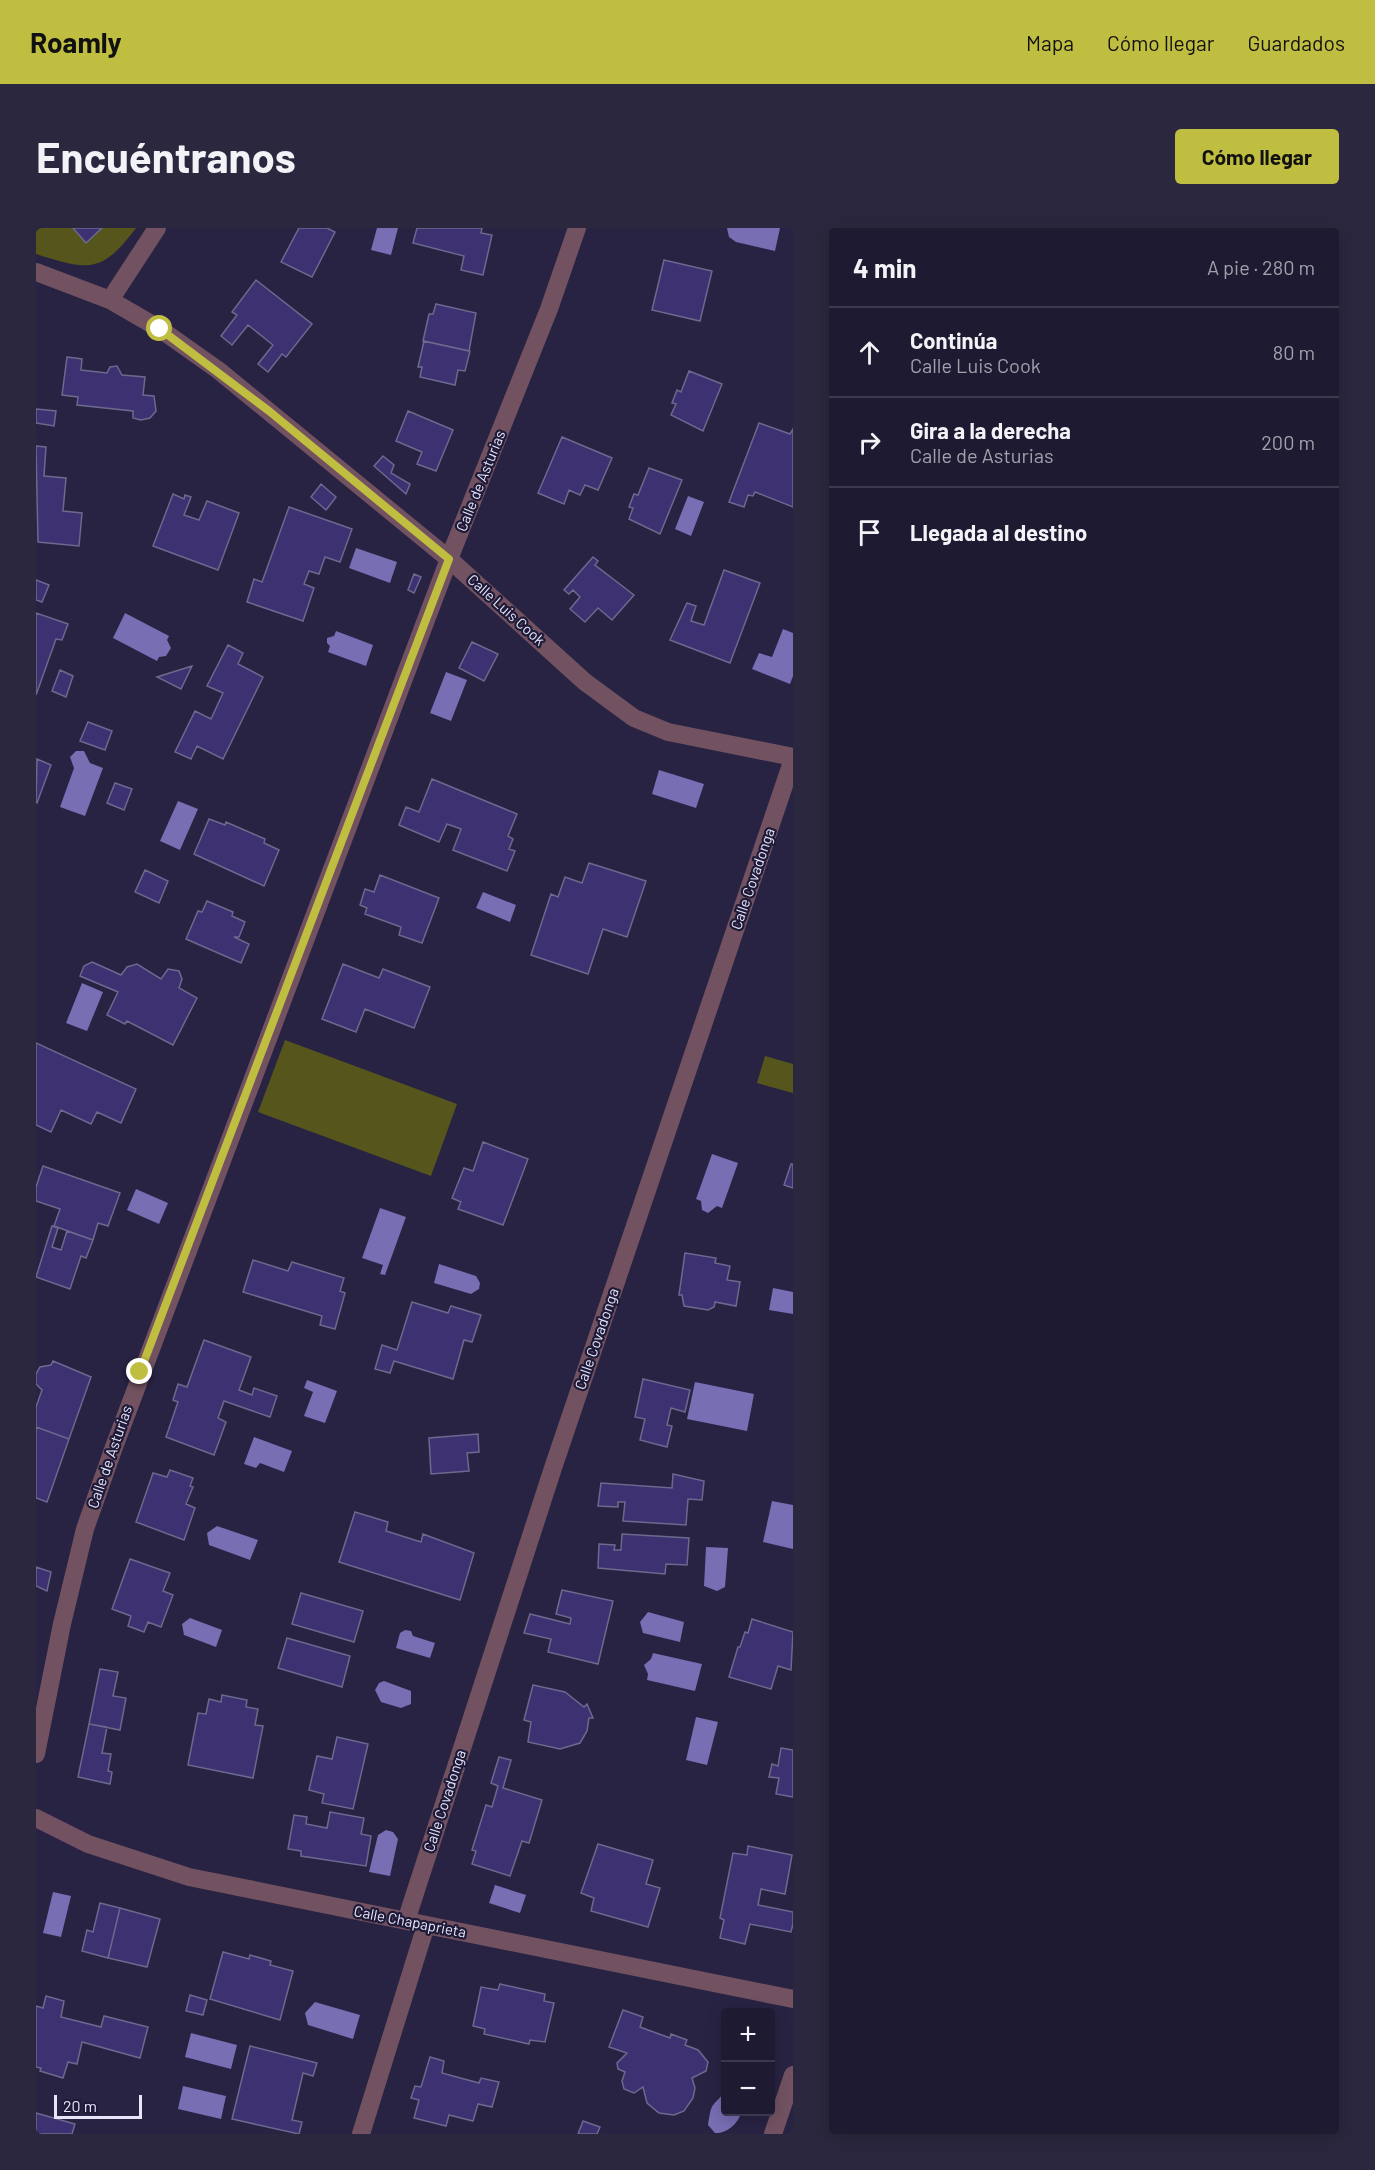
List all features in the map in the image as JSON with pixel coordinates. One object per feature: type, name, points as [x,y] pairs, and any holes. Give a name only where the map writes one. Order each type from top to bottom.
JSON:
[{"type":"street","points":[[110,300],[157,228]]},
{"type":"street","name":"Calle de Asturias","points":[[36,1754],[62,1624],[89,1519],[140,1372],[449,559],[549,309],[577,228]]},
{"type":"street","name":"Calle Luis Cook","points":[[36,272],[110,300],[160,329],[218,370],[449,559],[585,682],[634,718],[668,732],[793,758]]},
{"type":"street","name":"Calle Covadonga","points":[[406,1921],[542,1500],[793,758]]},
{"type":"street","name":"Calle Chapaprieta","points":[[36,1818],[88,1844],[189,1877],[793,1999]]},
{"type":"street","points":[[361,2134],[426,1925]]},
{"type":"street","points":[[773,2134],[793,2075]]},
{"type":"shaded area","points":[[36,228],[136,228],[113,254],[92,265],[81,265],[36,254]]},
{"type":"shaded area","points":[[377,228],[398,228],[391,255],[371,250]]},
{"type":"shaded area","points":[[727,228],[780,228],[775,251],[736,242],[729,237]]},
{"type":"shaded area","points":[[688,496],[704,502],[691,536],[675,529]]},
{"type":"shaded area","points":[[356,548],[397,562],[390,583],[349,568]]},
{"type":"shaded area","points":[[125,613],[169,636],[167,640],[171,648],[166,656],[159,657],[157,661],[113,638]]},
{"type":"shaded area","points":[[783,629],[793,633],[793,676],[790,684],[752,669],[759,653],[772,657]]},
{"type":"shaded area","points":[[336,631],[373,645],[366,666],[328,652],[330,646],[327,638],[334,636]]},
{"type":"shaded area","points":[[446,672],[467,680],[451,721],[430,713]]},
{"type":"shaded area","points":[[76,751],[84,751],[90,763],[103,768],[85,816],[60,807],[74,768],[70,757]]},
{"type":"shaded area","points":[[659,770],[704,784],[696,808],[652,794]]},
{"type":"shaded area","points":[[178,801],[198,809],[180,850],[160,841]]},
{"type":"shaded area","points":[[483,892],[516,905],[510,922],[476,908]]},
{"type":"shaded area","points":[[82,983],[103,992],[87,1031],[66,1023]]},
{"type":"shaded area","points":[[285,1040],[457,1104],[431,1176],[258,1112]]},
{"type":"shaded area","points":[[765,1056],[793,1064],[793,1093],[757,1083]]},
{"type":"shaded area","points":[[712,1154],[738,1163],[722,1208],[717,1206],[708,1213],[702,1210],[701,1201],[696,1199]]},
{"type":"shaded area","points":[[136,1189],[168,1203],[159,1224],[127,1210]]},
{"type":"shaded area","points":[[380,1208],[406,1217],[385,1275],[380,1274],[383,1265],[362,1258]]},
{"type":"shaded area","points":[[439,1264],[476,1276],[480,1283],[479,1289],[471,1294],[434,1283]]},
{"type":"shaded area","points":[[773,1288],[793,1292],[793,1314],[769,1310]]},
{"type":"shaded area","points":[[307,1380],[337,1391],[325,1423],[304,1416],[313,1392],[304,1388]]},
{"type":"shaded area","points":[[695,1382],[754,1394],[747,1431],[687,1419]]},
{"type":"shaded area","points":[[254,1437],[292,1451],[284,1472],[260,1463],[256,1468],[244,1464]]},
{"type":"shaded area","points":[[772,1501],[793,1505],[793,1549],[763,1542]]},
{"type":"shaded area","points":[[217,1526],[258,1540],[250,1560],[209,1545],[207,1533]]},
{"type":"shaded area","points":[[706,1547],[728,1548],[725,1587],[717,1591],[704,1586]]},
{"type":"shaded area","points":[[648,1612],[684,1622],[680,1642],[643,1633],[640,1622]]},
{"type":"shaded area","points":[[190,1618],[222,1630],[216,1647],[184,1635],[182,1624]]},
{"type":"shaded area","points":[[405,1630],[411,1631],[413,1636],[435,1643],[430,1658],[396,1648],[400,1633]]},
{"type":"shaded area","points":[[653,1653],[702,1664],[695,1691],[647,1680],[648,1674],[644,1665],[651,1659]]},
{"type":"shaded area","points":[[384,1681],[411,1691],[411,1704],[401,1708],[381,1702],[375,1690],[379,1683]]},
{"type":"shaded area","points":[[696,1717],[718,1722],[707,1765],[686,1760]]},
{"type":"shaded area","points":[[386,1830],[393,1832],[398,1839],[390,1876],[369,1872],[378,1835]]},
{"type":"shaded area","points":[[495,1885],[526,1895],[520,1913],[489,1903]]},
{"type":"shaded area","points":[[53,1892],[71,1896],[61,1937],[43,1933]]},
{"type":"shaded area","points":[[315,2002],[360,2015],[353,2039],[308,2025],[305,2013]]},
{"type":"shaded area","points":[[191,2033],[237,2045],[231,2069],[185,2057]]},
{"type":"shaded area","points":[[183,2086],[226,2096],[221,2119],[178,2109]]},
{"type":"shaded area","points":[[721,2096],[721,2116],[740,2116],[731,2128],[719,2133],[715,2133],[708,2125],[714,2104]]},
{"type":"building","points":[[73,228],[102,228],[86,243]]},
{"type":"building","points":[[299,228],[327,228],[335,232],[312,277],[281,262]]},
{"type":"building","points":[[417,228],[482,228],[481,233],[492,235],[483,275],[461,270],[464,256],[413,243]]},
{"type":"building","points":[[664,260],[712,271],[700,321],[652,310]]},
{"type":"building","points":[[256,280],[312,324],[286,357],[282,354],[268,372],[258,364],[273,345],[248,325],[232,345],[221,336],[237,315],[232,312]]},
{"type":"building","points":[[436,304],[476,313],[469,351],[423,341],[429,314],[433,314]]},
{"type":"building","points":[[424,341],[470,351],[465,371],[458,370],[455,385],[420,377],[422,367],[418,367]]},
{"type":"building","points":[[67,357],[82,359],[81,370],[107,373],[110,367],[117,366],[122,375],[145,377],[143,395],[154,396],[156,411],[150,418],[141,420],[133,418],[133,411],[77,405],[78,397],[62,395]]},
{"type":"building","points":[[689,371],[722,384],[703,431],[671,415],[676,404],[672,403],[677,390],[681,392]]},
{"type":"building","points":[[36,409],[56,411],[54,426],[36,423]]},
{"type":"building","points":[[408,411],[453,430],[436,471],[417,464],[422,452],[396,441]]},
{"type":"building","points":[[759,423],[790,434],[793,429],[793,507],[755,492],[753,496],[748,495],[744,507],[729,502]]},
{"type":"building","points":[[562,437],[612,458],[598,490],[585,485],[580,495],[569,490],[564,504],[538,493]]},
{"type":"building","points":[[36,446],[46,447],[44,476],[66,478],[63,511],[82,513],[79,546],[38,542]]},
{"type":"building","points":[[383,456],[394,465],[391,473],[410,484],[406,494],[374,466]]},
{"type":"building","points":[[649,468],[682,480],[660,534],[629,519],[633,508],[629,507],[634,494],[638,495]]},
{"type":"building","points":[[321,484],[336,497],[326,510],[311,497]]},
{"type":"building","points":[[173,494],[184,499],[185,495],[191,497],[184,515],[199,520],[207,501],[239,513],[218,570],[153,546]]},
{"type":"building","points":[[289,507],[352,529],[340,562],[325,557],[319,574],[309,571],[304,584],[314,588],[303,621],[247,602],[254,579],[262,582]]},
{"type":"building","points":[[593,557],[598,561],[595,565],[634,595],[612,620],[598,608],[585,622],[570,609],[580,597],[573,590],[569,594],[564,590]]},
{"type":"building","points":[[724,570],[760,583],[730,663],[670,640],[687,603],[696,606],[691,621],[704,625]]},
{"type":"building","points":[[414,574],[421,577],[414,593],[408,590]]},
{"type":"building","points":[[36,580],[49,585],[42,602],[36,600]]},
{"type":"building","points":[[36,613],[68,624],[62,640],[56,639],[36,695]]},
{"type":"building","points":[[472,642],[498,654],[484,681],[459,668]]},
{"type":"building","points":[[228,645],[243,653],[238,664],[263,677],[223,759],[197,746],[191,759],[175,752],[195,711],[211,719],[223,693],[207,686]]},
{"type":"building","points":[[192,666],[181,689],[157,677]]},
{"type":"building","points":[[60,670],[73,676],[66,697],[52,691]]},
{"type":"building","points":[[88,722],[112,731],[105,750],[80,741]]},
{"type":"building","points":[[37,759],[51,765],[37,803],[36,802]]},
{"type":"building","points":[[432,779],[517,814],[508,836],[513,839],[509,849],[515,851],[507,871],[453,850],[461,829],[447,824],[439,842],[399,825],[406,807],[419,812]]},
{"type":"building","points":[[115,783],[132,789],[124,810],[107,803]]},
{"type":"building","points":[[209,819],[225,825],[226,822],[265,839],[264,843],[279,850],[264,886],[194,854]]},
{"type":"building","points":[[589,863],[646,881],[627,937],[603,929],[588,974],[531,955],[551,894],[558,897],[565,877],[582,883]]},
{"type":"building","points":[[145,870],[168,881],[159,903],[135,892]]},
{"type":"building","points":[[380,875],[439,898],[422,943],[399,935],[401,927],[365,914],[367,908],[360,905],[365,889],[374,892]]},
{"type":"building","points":[[207,901],[233,912],[232,916],[245,922],[239,937],[234,937],[249,944],[241,963],[186,939],[198,911],[202,912]]},
{"type":"building","points":[[92,962],[121,975],[127,967],[137,964],[161,979],[168,969],[179,971],[182,979],[179,988],[197,998],[173,1045],[127,1021],[125,1024],[107,1015],[118,992],[80,976],[84,966]]},
{"type":"building","points":[[343,964],[379,978],[383,969],[430,987],[414,1028],[365,1009],[356,1032],[322,1019]]},
{"type":"building","points":[[36,1043],[136,1089],[121,1123],[97,1112],[91,1124],[61,1110],[51,1132],[36,1125]]},
{"type":"building","points":[[483,1142],[528,1159],[503,1225],[458,1209],[461,1202],[452,1198],[464,1168],[473,1171]]},
{"type":"building","points":[[791,1164],[793,1164],[793,1188],[784,1185]]},
{"type":"building","points":[[43,1166],[120,1193],[108,1226],[98,1223],[93,1240],[54,1226],[60,1209],[36,1201],[36,1187]]},
{"type":"building","points":[[52,1226],[58,1228],[52,1247],[61,1250],[67,1231],[93,1240],[86,1258],[81,1256],[70,1289],[36,1277]]},
{"type":"building","points":[[685,1253],[716,1258],[715,1263],[730,1266],[727,1280],[740,1282],[736,1306],[715,1302],[714,1307],[708,1310],[684,1306],[682,1295],[679,1295]]},
{"type":"building","points":[[253,1260],[288,1271],[292,1262],[344,1278],[340,1291],[345,1293],[335,1329],[320,1325],[322,1316],[243,1292]]},
{"type":"building","points":[[412,1302],[448,1313],[451,1306],[481,1315],[472,1342],[464,1340],[453,1379],[394,1361],[390,1373],[375,1369],[382,1345],[397,1350]]},
{"type":"building","points":[[204,1340],[251,1357],[239,1390],[252,1395],[254,1388],[277,1396],[270,1417],[224,1401],[218,1418],[226,1422],[214,1455],[166,1437],[178,1402],[173,1400],[178,1384],[187,1387]]},
{"type":"building","points":[[53,1361],[91,1377],[69,1439],[36,1427],[36,1407],[42,1390],[36,1384],[36,1374],[40,1367],[51,1365]]},
{"type":"building","points":[[643,1379],[690,1390],[685,1412],[671,1408],[667,1425],[672,1426],[667,1447],[640,1440],[645,1419],[635,1417]]},
{"type":"building","points":[[36,1427],[69,1439],[47,1502],[36,1498]]},
{"type":"building","points":[[478,1434],[479,1452],[467,1453],[469,1471],[431,1474],[429,1438]]},
{"type":"building","points":[[170,1470],[193,1478],[190,1486],[193,1487],[186,1504],[195,1508],[184,1540],[136,1522],[153,1473],[167,1477]]},
{"type":"building","points":[[673,1474],[704,1481],[702,1500],[688,1499],[686,1525],[623,1521],[625,1502],[618,1502],[618,1507],[598,1506],[601,1483],[672,1488]]},
{"type":"building","points":[[355,1512],[388,1522],[386,1531],[421,1542],[423,1534],[474,1553],[460,1600],[339,1562]]},
{"type":"building","points":[[622,1534],[689,1538],[687,1565],[666,1564],[665,1574],[598,1568],[599,1544],[615,1545],[614,1550],[621,1550]]},
{"type":"building","points":[[130,1559],[170,1573],[163,1591],[173,1595],[161,1627],[148,1622],[144,1632],[128,1626],[131,1616],[112,1609]]},
{"type":"building","points":[[36,1567],[51,1572],[47,1591],[36,1586]]},
{"type":"building","points":[[562,1590],[613,1601],[598,1664],[548,1652],[551,1639],[524,1633],[530,1614],[570,1624],[571,1618],[556,1614]]},
{"type":"building","points":[[301,1593],[363,1611],[354,1642],[292,1624]]},
{"type":"building","points":[[752,1619],[793,1632],[791,1670],[778,1666],[771,1689],[729,1677],[738,1647],[740,1647],[745,1632],[748,1633]]},
{"type":"building","points":[[287,1638],[350,1656],[342,1687],[278,1668]]},
{"type":"building","points":[[100,1669],[118,1672],[113,1696],[126,1698],[120,1730],[89,1724]]},
{"type":"building","points":[[533,1685],[565,1692],[584,1707],[587,1704],[593,1718],[589,1718],[587,1731],[580,1743],[560,1749],[528,1742],[531,1722],[524,1720]]},
{"type":"building","points":[[222,1695],[247,1700],[246,1707],[258,1709],[255,1725],[263,1726],[253,1778],[188,1765],[198,1713],[206,1714],[209,1699],[221,1702]]},
{"type":"building","points":[[89,1724],[107,1727],[102,1753],[111,1754],[108,1771],[112,1772],[110,1784],[78,1777]]},
{"type":"building","points":[[337,1737],[368,1744],[353,1809],[322,1803],[324,1794],[309,1790],[317,1756],[332,1759]]},
{"type":"building","points":[[781,1748],[793,1750],[793,1797],[776,1794],[779,1778],[769,1777],[772,1764],[778,1766]]},
{"type":"building","points":[[499,1757],[511,1760],[503,1788],[542,1800],[529,1843],[522,1841],[510,1876],[472,1864],[476,1851],[472,1850],[486,1805],[492,1807],[498,1786],[491,1783]]},
{"type":"building","points":[[330,1812],[364,1818],[361,1834],[371,1836],[366,1866],[301,1856],[301,1851],[288,1849],[294,1815],[307,1817],[306,1824],[327,1828]]},
{"type":"building","points":[[598,1844],[653,1860],[646,1884],[660,1888],[648,1927],[591,1911],[594,1898],[581,1893]]},
{"type":"building","points":[[748,1846],[792,1855],[785,1894],[761,1889],[758,1905],[793,1912],[793,1924],[791,1932],[750,1924],[745,1944],[720,1938],[724,1920],[720,1918],[733,1853],[747,1855]]},
{"type":"building","points":[[100,1903],[120,1908],[108,1958],[82,1951],[87,1930],[93,1932]]},
{"type":"building","points":[[120,1908],[160,1919],[147,1967],[108,1958]]},
{"type":"building","points":[[223,1952],[249,1959],[250,1955],[271,1961],[270,1965],[293,1971],[280,2020],[210,1999]]},
{"type":"building","points":[[500,1984],[545,1994],[544,2001],[554,2003],[545,2042],[530,2040],[529,2044],[484,2034],[485,2029],[473,2026],[481,1987],[498,1990]]},
{"type":"building","points":[[190,1995],[207,2000],[203,2015],[186,2011]]},
{"type":"building","points":[[46,1996],[64,2001],[61,2017],[101,2027],[104,2016],[148,2027],[140,2058],[82,2042],[77,2064],[68,2062],[63,2078],[40,2071],[41,2068],[36,2067],[36,2006],[43,2008]]},
{"type":"building","points":[[623,2010],[643,2017],[640,2027],[670,2038],[671,2034],[687,2040],[685,2045],[698,2050],[708,2062],[706,2071],[692,2078],[695,2088],[693,2098],[684,2111],[674,2115],[659,2113],[647,2103],[643,2087],[634,2093],[624,2089],[622,2081],[625,2072],[618,2069],[617,2063],[627,2053],[609,2047]]},
{"type":"building","points":[[250,2046],[317,2063],[313,2076],[303,2073],[292,2120],[302,2122],[299,2134],[232,2119]]},
{"type":"building","points":[[430,2057],[444,2061],[442,2073],[479,2083],[481,2078],[499,2082],[492,2107],[478,2104],[473,2121],[449,2115],[446,2126],[414,2118],[419,2100],[411,2098],[415,2086],[421,2087]]},
{"type":"building","points":[[36,2113],[75,2124],[72,2134],[36,2134]]},
{"type":"building","points":[[583,2121],[600,2127],[597,2134],[578,2134]]},
{"type":"route","points":[[140,1372],[449,559],[218,370],[160,329]]}]
